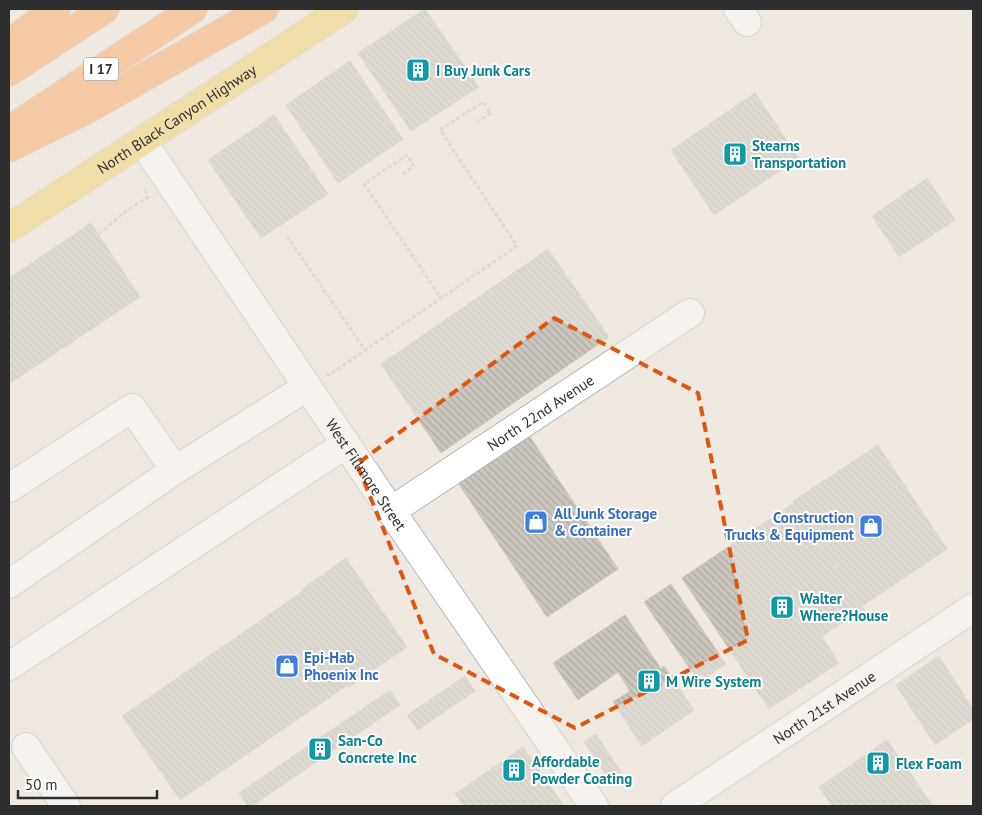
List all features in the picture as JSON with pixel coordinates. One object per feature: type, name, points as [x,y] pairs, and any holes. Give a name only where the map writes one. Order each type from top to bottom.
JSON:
[{"type":"highway","points":[[9,43],[56,9]]},
{"type":"highway","points":[[9,72],[105,9]]},
{"type":"highway","name":"I 17","points":[[9,130],[193,9]]},
{"type":"highway","points":[[9,148],[86,110],[264,9]]},
{"type":"main road","name":"North Black Canyon Highway","points":[[9,228],[344,9]]},
{"type":"street","name":"West Fillmore Street","points":[[142,142],[314,380],[346,444],[594,806]]},
{"type":"street","name":"North 22nd Avenue","points":[[391,511],[690,313]]},
{"type":"street","points":[[9,584],[175,470],[314,380]]},
{"type":"street","points":[[9,488],[132,408],[175,470]]},
{"type":"street","points":[[9,666],[346,444]]},
{"type":"street","name":"North 21st Avenue","points":[[675,806],[973,608]]},
{"type":"street","points":[[26,748],[66,806]]},
{"type":"path","points":[[314,380],[329,375],[517,246],[440,130],[483,102],[491,114],[478,122]]},
{"type":"path","points":[[403,174],[414,166],[407,154],[364,184],[441,298]]},
{"type":"path","points":[[99,234],[125,212],[148,197]]},
{"type":"path","points":[[287,236],[365,350]]},
{"type":"highlighted area","points":[[554,318],[698,393],[748,640],[575,728],[434,654],[357,464]]},
{"type":"building","name":"I Buy Junk Cars","points":[[425,9],[479,87],[411,131],[358,53]]},
{"type":"building","points":[[350,61],[403,139],[338,183],[286,105]]},
{"type":"building","name":"Stearns Transportation","points":[[755,93],[799,158],[714,215],[671,150]]},
{"type":"building","points":[[274,115],[328,194],[261,238],[208,160]]},
{"type":"building","points":[[927,178],[955,220],[899,257],[872,216]]},
{"type":"building","points":[[91,223],[140,297],[9,384],[9,278]]},
{"type":"building","points":[[548,249],[609,337],[441,453],[381,364]]},
{"type":"building","name":"All Junk Storage & Container","points":[[524,428],[618,569],[547,617],[453,475]]},
{"type":"building","name":"Construction Trucks & Equipment","points":[[878,445],[947,549],[862,606],[793,501]]},
{"type":"building","name":"Walter Where?House","points":[[794,503],[864,609],[822,636],[839,663],[769,709],[682,578]]},
{"type":"building","name":"Epi-Hab Phoenix Inc","points":[[346,558],[407,647],[180,800],[122,716],[303,591],[302,589]]},
{"type":"building","points":[[671,584],[726,664],[699,682],[644,602]]},
{"type":"building","name":"M Wire System","points":[[625,615],[661,669],[664,666],[694,710],[642,746],[613,702],[630,691],[618,672],[578,700],[553,663]]},
{"type":"building","points":[[939,656],[973,709],[973,719],[935,745],[896,685]]},
{"type":"building","points":[[465,676],[475,691],[418,730],[407,715]]},
{"type":"building","name":"San-Co Concrete Inc","points":[[390,690],[400,705],[252,806],[248,806],[239,793]]},
{"type":"building","points":[[596,734],[621,772],[609,780],[584,742]]},
{"type":"building","name":"Flex Foam","points":[[887,740],[933,806],[832,806],[819,787]]},
{"type":"building","name":"Affordable Powder Coating","points":[[523,747],[564,806],[464,806],[455,794]]},
{"type":"place","name":"I Buy Junk Cars","points":[[418,70]]},
{"type":"place","name":"Stearns Transportation","points":[[735,154]]},
{"type":"place","name":"All Junk Storage & Container","points":[[536,522]]},
{"type":"place","name":"Construction Trucks & Equipment","points":[[871,526]]},
{"type":"place","name":"Walter Where?House","points":[[782,607]]},
{"type":"place","name":"Epi-Hab Phoenix Inc","points":[[287,666]]},
{"type":"place","name":"M Wire System","points":[[649,681]]},
{"type":"place","name":"San-Co Concrete Inc","points":[[320,749]]},
{"type":"place","name":"Flex Foam","points":[[878,763]]},
{"type":"place","name":"Affordable Powder Coating","points":[[514,770]]}]
